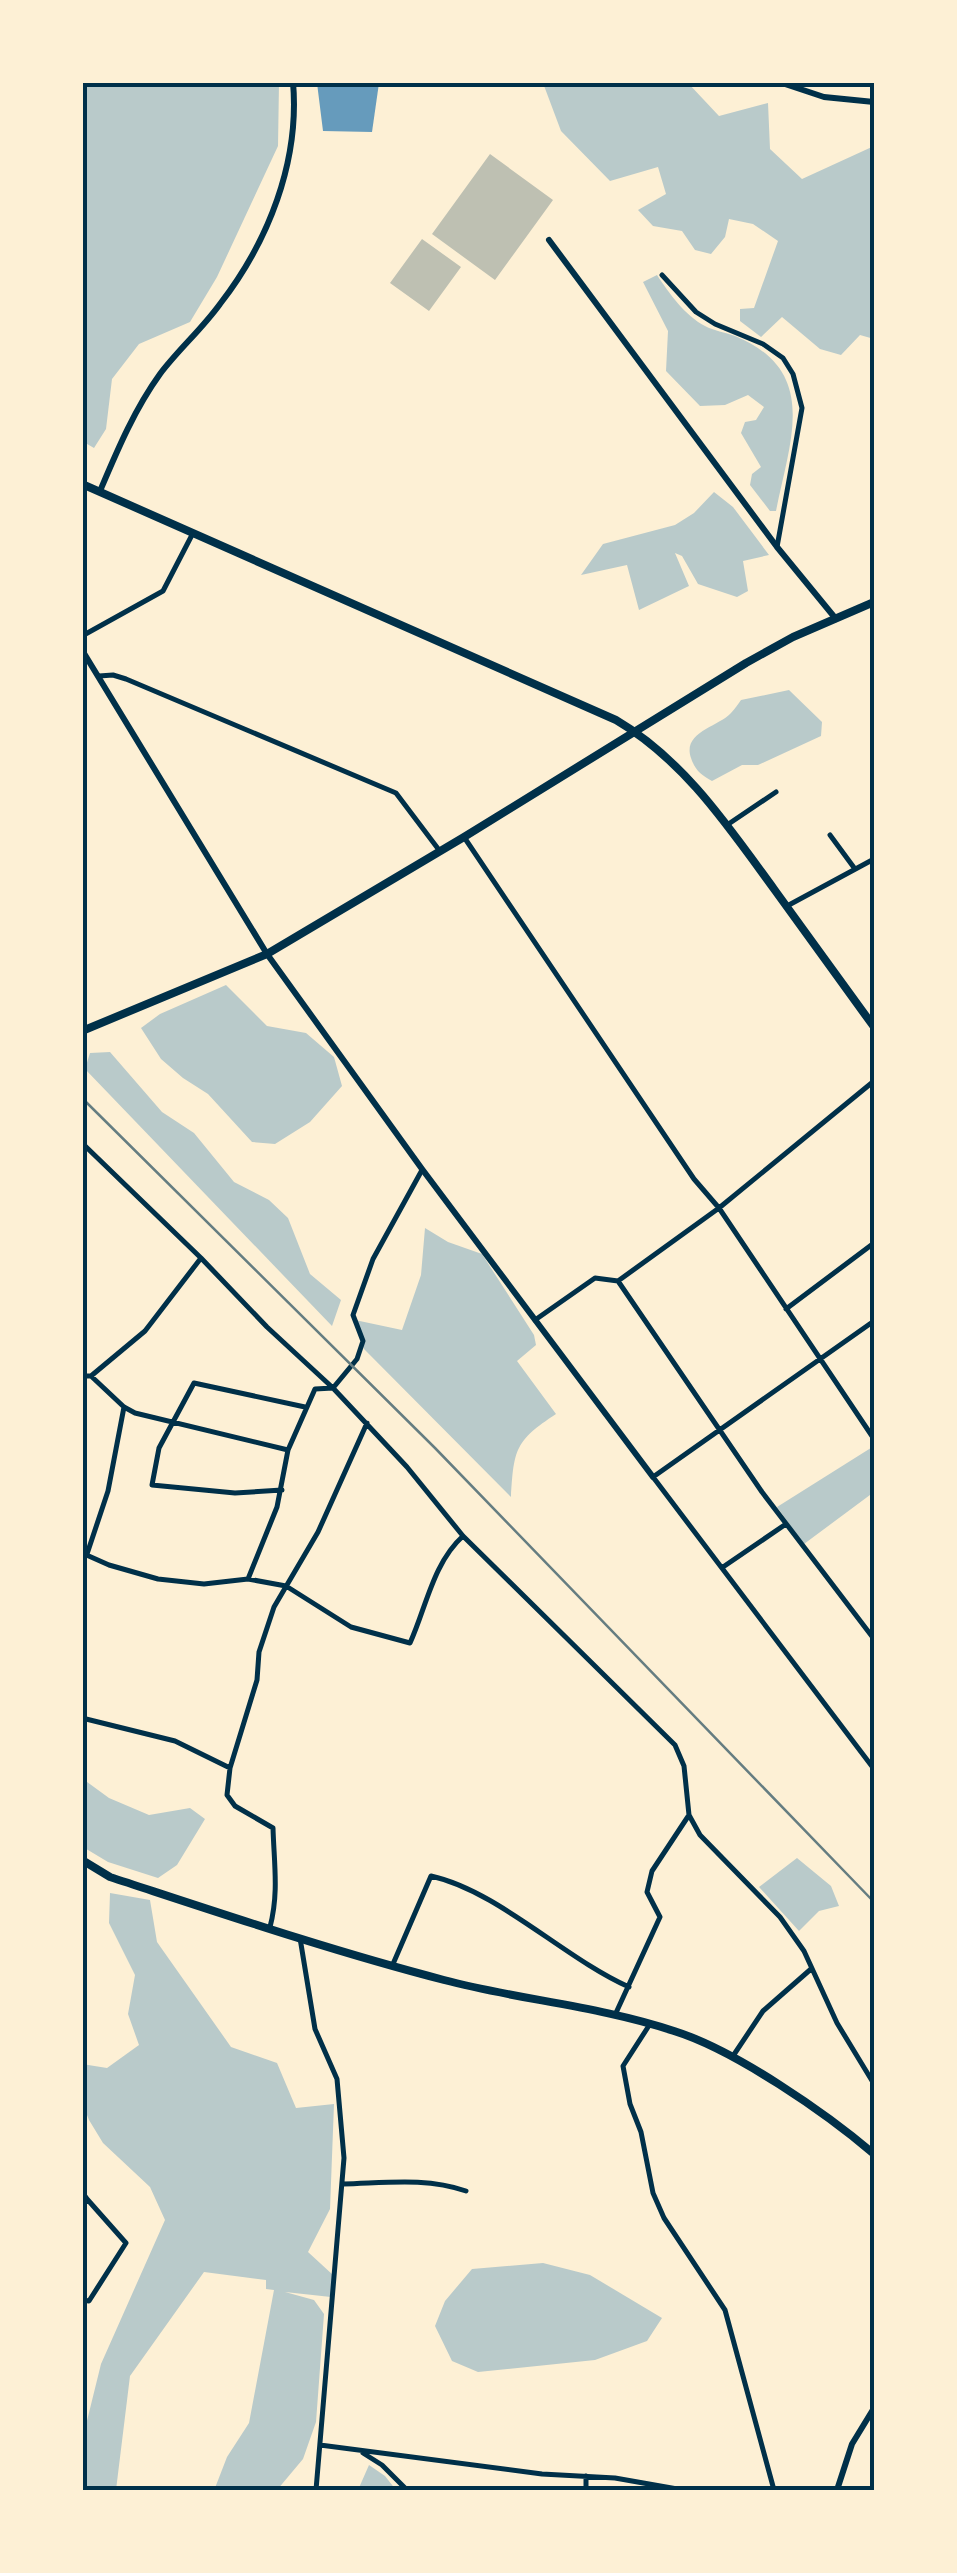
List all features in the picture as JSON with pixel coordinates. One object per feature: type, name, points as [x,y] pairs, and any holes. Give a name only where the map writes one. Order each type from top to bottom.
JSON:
[{"type":"main road","points":[[82,484],[636,732],[688,778],[728,824],[874,1027]]},
{"type":"main road","points":[[82,1031],[267,954],[464,838],[746,663],[793,637],[874,602]]},
{"type":"main road","points":[[82,1860],[110,1877],[300,1938],[488,1992],[558,2002],[678,2032],[732,2058],[826,2117],[874,2154]]},
{"type":"street","points":[[100,491],[128,426],[160,374],[241,276],[270,220],[290,155],[293,82]]},
{"type":"street","points":[[779,82],[824,97],[874,102]]},
{"type":"street","points":[[549,240],[776,547],[837,620]]},
{"type":"street","points":[[662,275],[696,312],[762,344],[783,358],[793,374],[802,408],[776,547]]},
{"type":"street","points":[[82,636],[162,590],[193,532]]},
{"type":"street","points":[[82,650],[267,954],[422,1169],[874,1768]]},
{"type":"street","points":[[100,676],[126,679],[396,794],[440,851]]},
{"type":"street","points":[[728,824],[776,792]]},
{"type":"street","points":[[830,835],[854,870]]},
{"type":"street","points":[[464,838],[874,1439]]},
{"type":"street","points":[[787,906],[874,858]]},
{"type":"street","points":[[536,1320],[595,1278],[618,1281],[719,1208],[874,1081]]},
{"type":"street","points":[[82,1143],[367,1423],[463,1536],[675,1745],[684,1766],[689,1815],[700,1836],[780,1917],[874,2084]]},
{"type":"street","points":[[248,1579],[282,1490],[288,1450],[305,1407],[314,1389],[332,1388],[357,1359],[364,1340],[353,1315],[373,1259],[422,1169]]},
{"type":"street","points":[[786,1309],[874,1243]]},
{"type":"street","points":[[82,1376],[91,1376],[145,1331],[201,1258]]},
{"type":"street","points":[[618,1281],[786,1524],[874,1639]]},
{"type":"street","points":[[653,1477],[874,1321]]},
{"type":"street","points":[[867,1326],[874,1337]]},
{"type":"street","points":[[91,1376],[124,1407],[288,1450]]},
{"type":"street","points":[[282,1490],[235,1493],[152,1485],[159,1448],[194,1383],[305,1407]]},
{"type":"street","points":[[124,1407],[108,1491],[84,1554],[158,1578],[204,1584],[248,1579],[286,1586],[351,1627],[410,1644],[440,1566],[452,1545],[463,1536]]},
{"type":"street","points":[[270,1927],[277,1881],[273,1828],[235,1806],[227,1795],[230,1768],[274,1607],[318,1532],[367,1423]]},
{"type":"street","points":[[724,1568],[786,1524]]},
{"type":"street","points":[[866,1630],[874,1624]]},
{"type":"street","points":[[82,1718],[175,1741],[230,1768]]},
{"type":"street","points":[[615,2015],[660,1918],[647,1892],[652,1871],[689,1815]]},
{"type":"street","points":[[392,1964],[431,1876],[476,1894],[547,1936],[602,1975],[630,1987]]},
{"type":"street","points":[[300,1938],[315,2030],[338,2078],[343,2184],[336,2280],[322,2382],[316,2490]]},
{"type":"street","points":[[732,2058],[764,2011],[811,1969]]},
{"type":"street","points":[[650,2024],[623,2066],[652,2194],[726,2310],[774,2490]]},
{"type":"street","points":[[343,2184],[416,2180],[466,2191]]},
{"type":"street","points":[[82,2192],[126,2243],[89,2301],[82,2300]]},
{"type":"street","points":[[82,2206],[87,2199]]},
{"type":"street","points":[[837,2490],[852,2444],[874,2408]]},
{"type":"street","points":[[320,2445],[683,2490]]},
{"type":"street","points":[[361,2450],[406,2490]]},
{"type":"street","points":[[586,2476],[586,2490]]},
{"type":"shaded area","points":[[83,82],[279,83],[278,146],[217,277],[190,322],[139,344],[112,379],[106,429],[94,448],[82,441]]},
{"type":"shaded area","points":[[543,83],[688,83],[719,116],[768,103],[770,149],[802,179],[874,146],[874,339],[860,335],[841,355],[820,349],[782,317],[761,337],[740,321],[740,309],[754,308],[778,241],[753,224],[729,219],[725,237],[711,254],[695,250],[682,231],[653,226],[638,210],[666,194],[658,167],[610,181],[561,131]]},
{"type":"shaded area","points":[[657,275],[678,304],[698,322],[762,351],[779,368],[789,388],[793,410],[776,511],[770,511],[750,485],[752,474],[761,467],[741,433],[745,422],[756,420],[764,407],[748,395],[725,405],[700,406],[666,371],[668,331],[643,282]]},
{"type":"shaded area","points":[[714,492],[733,507],[769,555],[743,561],[748,591],[737,597],[698,584],[682,556],[675,553],[689,586],[639,610],[627,565],[581,575],[603,544],[675,525],[694,513]]},
{"type":"shaded area","points":[[789,690],[822,722],[821,736],[758,765],[742,765],[712,781],[699,772],[690,749],[696,736],[725,718],[741,700]]},
{"type":"shaded area","points":[[226,985],[267,1026],[306,1033],[334,1057],[342,1086],[310,1122],[275,1144],[252,1142],[208,1094],[161,1059],[141,1028],[160,1014]]},
{"type":"shaded area","points":[[110,1052],[162,1112],[194,1133],[234,1182],[269,1200],[288,1218],[310,1274],[341,1300],[332,1326],[85,1069],[90,1053]]},
{"type":"shaded area","points":[[425,1228],[448,1242],[482,1254],[534,1335],[536,1345],[517,1361],[556,1414],[519,1448],[511,1497],[364,1349],[355,1320],[402,1330],[421,1275]]},
{"type":"shaded area","points":[[874,1446],[874,1492],[804,1544],[777,1507]]},
{"type":"shaded area","points":[[83,1779],[109,1798],[149,1815],[190,1808],[205,1819],[177,1865],[158,1878],[108,1862],[83,1847]]},
{"type":"shaded area","points":[[797,1858],[831,1886],[839,1906],[819,1911],[799,1931],[759,1887]]},
{"type":"shaded area","points":[[110,1893],[150,1900],[157,1942],[231,2047],[277,2063],[296,2108],[334,2104],[330,2209],[308,2252],[333,2275],[331,2297],[285,2292],[314,2300],[324,2314],[316,2422],[303,2459],[277,2490],[215,2488],[227,2457],[249,2423],[274,2290],[266,2289],[266,2280],[204,2272],[130,2376],[116,2490],[83,2490],[83,2437],[101,2364],[165,2220],[150,2187],[103,2143],[83,2105],[82,2064],[107,2068],[139,2045],[128,2014],[135,1975],[109,1923]]},
{"type":"shaded area","points":[[543,2263],[590,2275],[662,2318],[647,2341],[595,2360],[478,2372],[452,2361],[435,2326],[445,2301],[472,2269]]},
{"type":"shaded area","points":[[369,2465],[385,2476],[396,2490],[358,2490]]},
{"type":"water","points":[[317,83],[379,83],[372,132],[323,131]]},
{"type":"building","points":[[490,154],[553,200],[495,280],[432,234]]},
{"type":"building","points":[[422,239],[461,267],[429,311],[390,283]]},
{"type":"railway","points":[[82,1098],[435,1448],[874,1902]]}]
